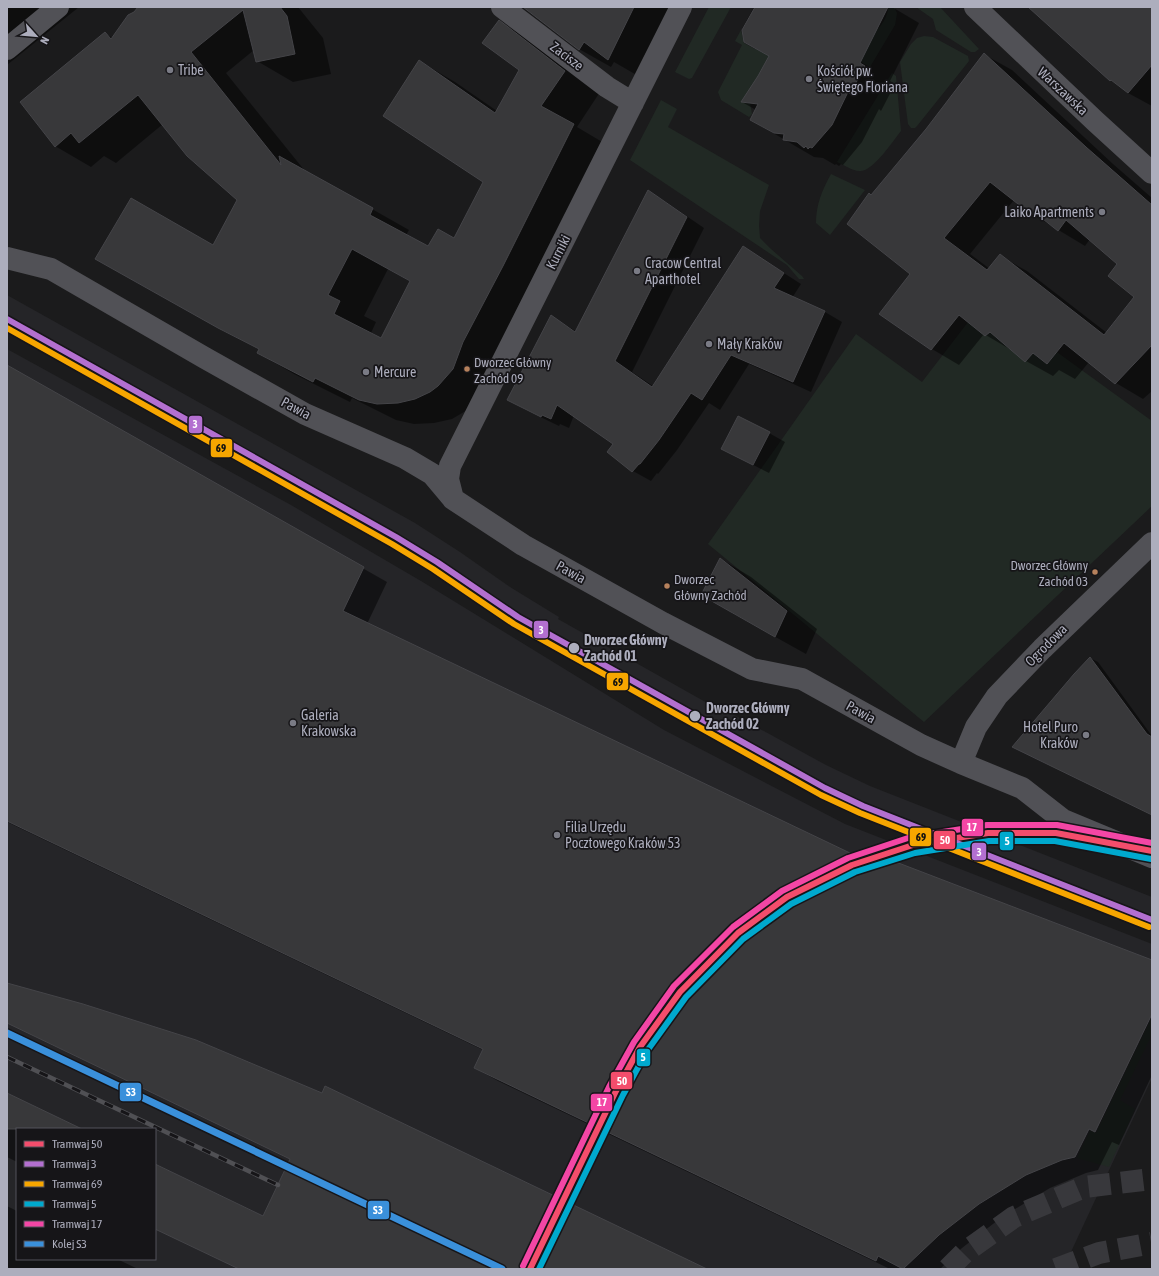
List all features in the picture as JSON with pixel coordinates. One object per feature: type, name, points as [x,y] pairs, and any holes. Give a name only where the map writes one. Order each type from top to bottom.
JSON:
[{"type":"street","points":[[7,50],[58,7]]},
{"type":"street","name":"Zacisze","points":[[502,7],[607,87],[633,103]]},
{"type":"street","name":"Kurniki","points":[[453,500],[448,478],[450,466],[681,7]]},
{"type":"street","name":"Warszawska","points":[[974,7],[1152,173]]},
{"type":"street","name":"Pawia","points":[[7,258],[50,269],[305,414],[405,458],[432,474],[453,500],[536,552],[663,623],[752,669],[802,679],[902,735],[961,763],[1022,788],[1063,820],[1152,858]]},
{"type":"street","name":"Ogrodowa","points":[[961,763],[976,727],[997,696],[1059,632],[1152,543]]},
{"type":"shaded area","points":[[709,7],[731,7],[692,78],[689,79],[675,72]]},
{"type":"shaded area","points":[[888,7],[894,7],[897,13],[895,25],[870,67],[857,60],[875,31],[880,27],[887,13]]},
{"type":"shaded area","points":[[916,7],[940,7],[979,49],[975,52],[971,52],[936,30],[933,19]]},
{"type":"shaded area","points":[[741,30],[744,43],[755,49],[766,46],[777,52],[746,99],[745,103],[750,103],[752,114],[749,117],[721,100],[718,92],[742,45],[735,41]]},
{"type":"shaded area","points":[[924,36],[933,37],[968,56],[969,61],[917,126],[915,128],[911,128],[908,124],[900,62],[911,44],[917,38]]},
{"type":"shaded area","points":[[892,73],[896,76],[901,131],[877,161],[866,169],[861,171],[855,170],[837,162]]},
{"type":"shaded area","points":[[661,100],[677,109],[668,127],[769,185],[760,211],[760,238],[804,279],[799,279],[787,265],[630,160]]},
{"type":"shaded area","points":[[831,174],[865,190],[830,235],[816,223],[820,198]]},
{"type":"shaded area","points":[[7,295],[415,523],[510,587],[559,617],[558,619],[725,713],[727,711],[826,765],[870,786],[1152,897],[1152,928],[868,815],[815,792],[787,777],[713,736],[714,733],[547,640],[545,642],[499,614],[408,553],[376,534],[7,328]]},
{"type":"shaded area","points":[[985,300],[1152,421],[1152,506],[924,722],[708,544],[856,334],[922,382]]},
{"type":"shaded area","name":"Galeria Krakowska","points":[[7,349],[291,505],[421,581],[664,730],[845,824],[1152,944],[1152,1078],[1063,1269],[7,1269]]},
{"type":"shaded area","points":[[1152,1017],[1152,1034],[1120,1100],[1135,1109],[1109,1167],[1077,1158],[1090,1131],[1096,1133]]},
{"type":"building","points":[[138,7],[280,7],[287,16],[295,54],[256,62],[243,10],[191,52],[281,165],[279,156],[373,208],[370,215],[428,246],[438,229],[454,238],[483,182],[383,116],[419,60],[495,113],[519,70],[482,43],[499,20],[565,71],[541,106],[574,124],[463,342],[453,369],[438,386],[430,392],[415,399],[398,403],[377,404],[359,400],[315,378],[313,382],[257,353],[259,349],[218,328],[95,259],[131,198],[213,245],[237,200],[187,156],[138,95],[79,143],[71,133],[55,147],[20,102],[105,32],[111,39],[128,15],[134,12]],"holes":[[[352,249],[410,281],[381,338],[334,314],[340,301],[328,295]]]},
{"type":"building","points":[[523,7],[634,7],[608,60],[584,42],[579,50]]},
{"type":"building","name":"Kościół pw. Świętego Floriana","points":[[755,7],[888,7],[860,63],[865,66],[850,94],[848,92],[832,125],[812,148],[810,147],[808,149],[806,146],[804,148],[797,142],[783,140],[784,134],[774,133],[750,120],[758,104],[741,102],[769,56],[744,42],[742,30]]},
{"type":"building","points":[[1028,7],[1152,7],[1152,65],[1128,93],[1111,80],[1110,81]]},
{"type":"building","points":[[984,53],[1086,147],[1152,205],[1152,345],[1115,384],[1064,343],[1047,364],[1033,353],[1025,362],[990,332],[985,336],[959,315],[931,350],[879,314],[910,274],[847,224],[869,193],[871,195],[926,129]],"holes":[[[990,182],[1032,215],[1034,212],[1058,231],[1066,220],[1117,264],[1108,276],[1134,297],[1104,335],[1000,254],[987,270],[944,238]]]},
{"type":"building","points":[[648,190],[687,217],[615,361],[652,387],[743,246],[784,273],[774,288],[825,311],[793,382],[731,355],[702,400],[691,393],[659,440],[632,472],[607,452],[613,444],[557,405],[551,419],[542,415],[541,417],[507,400],[551,315],[575,332]]},
{"type":"building","name":"Galeria Krakowska","points":[[7,365],[364,567],[343,611],[871,863],[875,854],[1152,960],[1152,1014],[1095,1132],[1089,1129],[1075,1157],[1062,1160],[1026,1175],[979,1204],[939,1235],[903,1269],[878,1256],[876,1261],[474,1068],[483,1049],[7,821]]},
{"type":"building","points":[[738,416],[770,432],[753,465],[721,449]]},
{"type":"building","points":[[720,558],[787,611],[775,637],[701,595]]},
{"type":"building","name":"Hotel Puro Kraków","points":[[1090,657],[1147,734],[1152,737],[1152,815],[1012,747]]},
{"type":"building","points":[[7,983],[83,1004],[196,1040],[322,1093],[325,1086],[707,1269],[239,1269],[156,1229],[156,1164],[263,1216],[290,1159],[7,1023]]},
{"type":"building","points":[[7,1093],[80,1128],[16,1128],[7,1129]]},
{"type":"tunnel","points":[[948,1269],[965,1252],[1014,1217],[1084,1187],[1152,1179]]},
{"type":"tunnel","points":[[1056,1269],[1099,1253],[1152,1243]]},
{"type":"railway","points":[[7,1057],[278,1185]]},
{"type":"tram line","name":"3","points":[[7,319],[396,537],[437,562],[518,617],[825,788],[863,806],[1152,920]]},
{"type":"tram line","name":"69","points":[[7,328],[392,544],[433,569],[514,624],[821,795],[860,813],[1149,927]]},
{"type":"tram line","name":"17","points":[[523,1266],[609,1087],[634,1042],[674,986],[733,927],[782,891],[848,858],[911,837],[987,825],[1057,825],[1152,843]]},
{"type":"tram line","name":"50","points":[[530,1269],[616,1091],[640,1047],[680,992],[738,933],[787,897],[852,865],[913,845],[988,833],[1056,833],[1152,851]]},
{"type":"tram line","name":"5","points":[[539,1269],[623,1095],[647,1051],[686,997],[743,939],[791,904],[855,872],[915,853],[989,841],[1055,841],[1151,859]]},
{"type":"rail line","name":"S3","points":[[7,1033],[502,1269]]},
{"type":"place","name":"Tribe","points":[[170,70]]},
{"type":"place","name":"Kościół pw. Świętego Floriana","points":[[809,79]]},
{"type":"place","name":"Laiko Apartments","points":[[1102,212]]},
{"type":"place","name":"Cracow Central Aparthotel","points":[[637,271]]},
{"type":"place","name":"Mały Kraków","points":[[709,344]]},
{"type":"place","name":"Dworzec Główny Zachód 09","points":[[467,369]]},
{"type":"place","name":"Mercure","points":[[366,372]]},
{"type":"place","name":"Dworzec Główny Zachód 03","points":[[1095,572]]},
{"type":"place","name":"Dworzec Główny Zachód","points":[[667,586]]},
{"type":"place","name":"Dworzec Główny Zachód 01","points":[[574,648]]},
{"type":"place","name":"Dworzec Główny Zachód 02","points":[[695,716]]},
{"type":"place","name":"Galeria Krakowska","points":[[293,723]]},
{"type":"place","name":"Hotel Puro Kraków","points":[[1086,735]]},
{"type":"place","name":"Filia Urzędu Pocztowego Kraków 53","points":[[557,835]]}]
